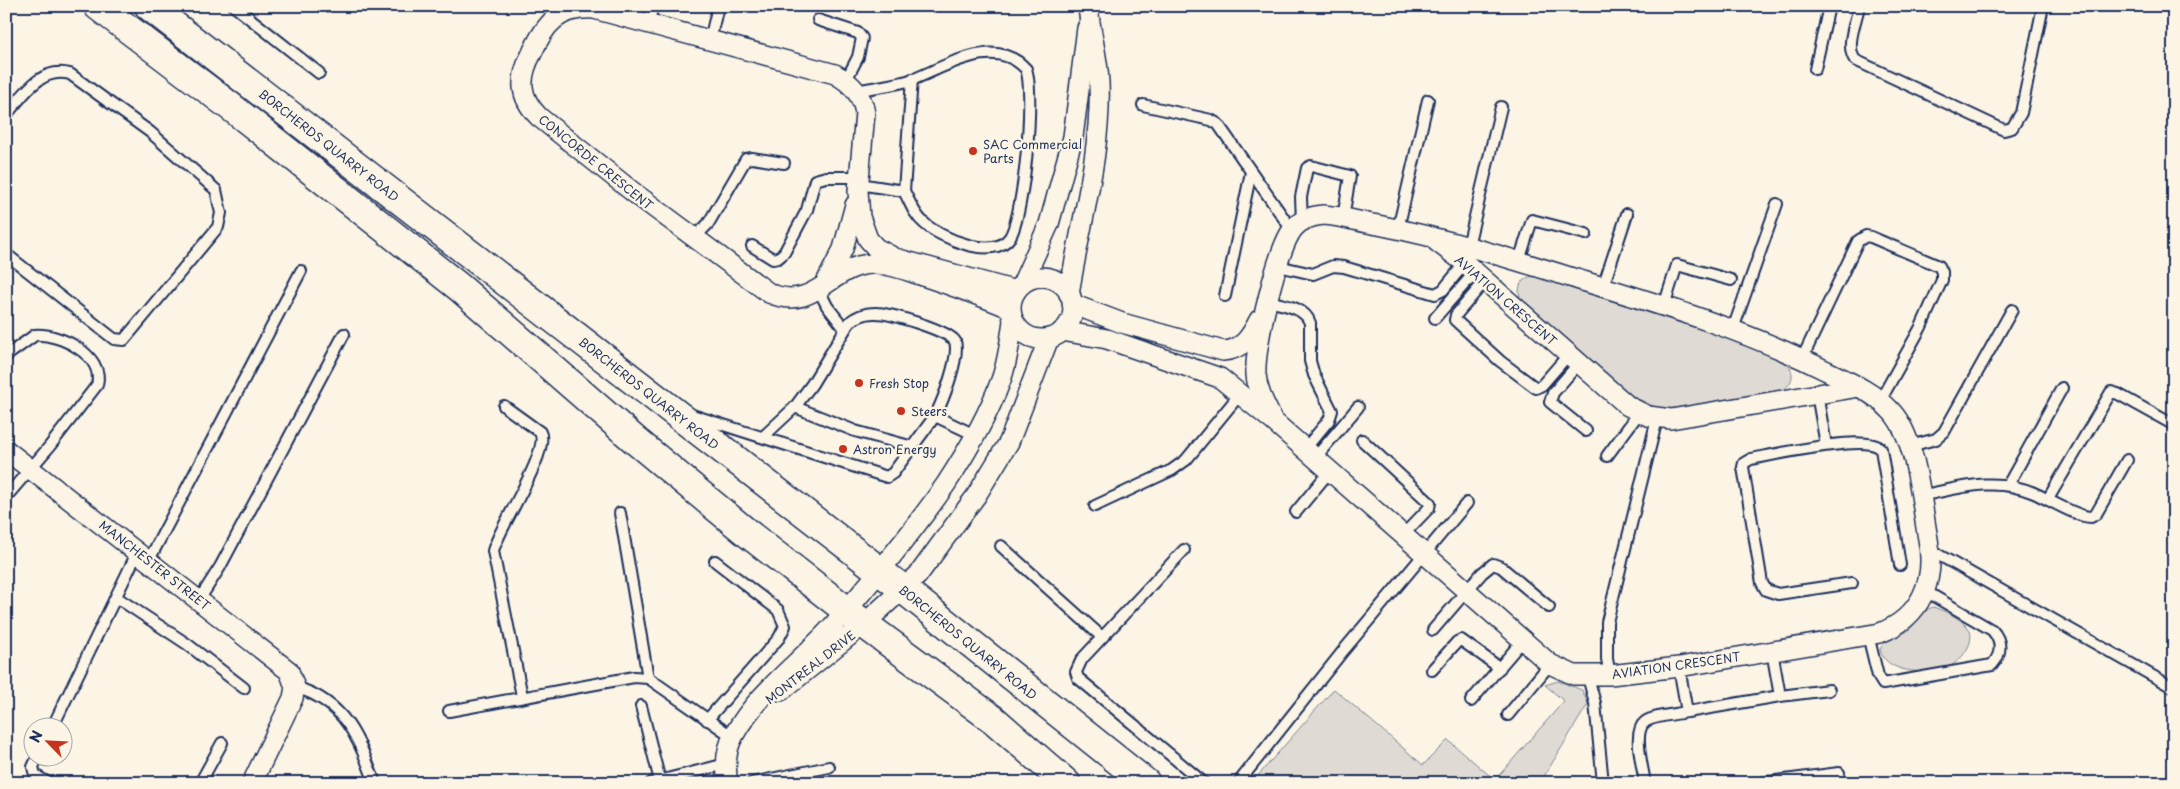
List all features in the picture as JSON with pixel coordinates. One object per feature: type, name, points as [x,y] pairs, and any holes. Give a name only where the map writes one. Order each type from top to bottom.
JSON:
[{"type":"main road","points":[[98,6],[231,107],[459,287],[746,532],[855,617],[994,720],[1066,783]]},
{"type":"main road","name":"BORCHERDS QUARRY ROAD","points":[[149,6],[880,571],[1146,783]]},
{"type":"street","name":"CONCORDE CRESCENT","points":[[851,86],[830,72],[710,40],[650,15],[587,8],[556,17],[543,30],[523,76],[526,99],[539,118],[756,285],[779,297],[792,299],[805,297],[860,266],[882,264],[944,283],[1015,301]]},
{"type":"street","points":[[855,617],[880,571],[945,485],[975,436],[1001,380],[1015,301],[1049,224],[1073,137],[1089,11]]},
{"type":"street","points":[[855,617],[903,589],[918,576],[927,564],[976,496],[1000,457],[1017,423],[1055,335],[1071,318],[1071,299],[1095,146],[1098,113],[1098,62],[1089,11]]},
{"type":"street","points":[[821,287],[843,249],[859,184],[865,113],[863,104],[851,86]]},
{"type":"street","points":[[859,184],[863,229],[876,248],[895,258],[1015,301]]},
{"type":"street","name":"AVIATION CRESCENT","points":[[1273,421],[1258,387],[1255,370],[1257,352],[1285,242],[1297,226],[1313,216],[1343,218],[1430,237],[1473,265],[1574,359],[1628,406],[1648,416]]},
{"type":"street","name":"AVIATION CRESCENT","points":[[1055,335],[1106,339],[1213,375],[1273,421],[1550,664],[1574,675],[1588,677],[1679,667],[1880,633],[1903,621],[1914,610],[1925,591],[1930,576],[1930,550],[1910,446],[1903,428],[1880,401],[1859,387],[1802,359],[1733,329],[1519,261],[1473,265]]},
{"type":"street","points":[[1015,301],[1030,280],[1048,278],[1064,286],[1071,299]]},
{"type":"street","name":"AVIATION CRESCENT","points":[[1071,299],[1130,326],[1223,351],[1232,351],[1242,345],[1268,304]]},
{"type":"street","points":[[1015,301],[1025,334],[1033,338],[1055,335]]},
{"type":"street","points":[[1648,416],[1671,419],[1859,387]]},
{"type":"street","name":"MANCHESTER STREET","points":[[6,450],[282,664],[292,677],[295,687]]},
{"type":"street","name":"MONTREAL DRIVE","points":[[728,783],[726,764],[733,737],[742,721],[766,693],[829,630],[855,617]]},
{"type":"street","points":[[252,783],[288,710],[295,687]]},
{"type":"lane","points":[[234,6],[319,72]]},
{"type":"lane","points":[[710,40],[718,6]]},
{"type":"lane","points":[[1816,69],[1829,6]]},
{"type":"lane","points":[[1859,6],[1850,45],[1855,60],[2004,130],[2012,128],[2021,113],[2043,6]]},
{"type":"lane","points":[[818,20],[858,33],[862,38],[851,86],[912,80],[981,54],[1002,55],[1013,58],[1026,69],[1029,77],[1027,142],[1014,228],[1010,237],[1000,245],[978,247],[936,233],[922,222],[904,191],[912,80]]},
{"type":"lane","points":[[6,115],[42,77],[57,72],[70,74],[150,132],[216,190],[221,220],[218,227],[124,340],[114,339],[6,254]]},
{"type":"lane","points":[[1398,229],[1428,100]]},
{"type":"lane","points":[[1143,106],[1211,120],[1218,124],[1251,172],[1297,226]]},
{"type":"lane","points":[[1501,107],[1473,265],[1455,320],[1500,362],[1536,388],[1574,359]]},
{"type":"lane","points":[[694,238],[708,224],[746,159],[752,158],[784,163]]},
{"type":"lane","points":[[1297,226],[1301,198],[1308,168],[1311,166],[1350,176],[1343,218]]},
{"type":"lane","points":[[1225,296],[1251,172]]},
{"type":"lane","points":[[752,246],[773,260],[784,253],[807,210],[815,180],[826,177],[904,191]]},
{"type":"lane","points":[[1733,329],[1777,204]]},
{"type":"lane","points":[[1603,287],[1627,214]]},
{"type":"lane","points":[[1519,261],[1532,220],[1586,234]]},
{"type":"lane","points":[[1802,359],[1858,241],[1862,238],[1866,236],[1871,237],[1938,266],[1942,272],[1942,280],[1921,327],[1880,401]]},
{"type":"lane","points":[[1278,266],[1313,274],[1333,266],[1344,267],[1435,294],[1443,290],[1473,265]]},
{"type":"lane","points":[[1436,318],[1473,265]]},
{"type":"lane","points":[[1664,306],[1677,265],[1732,280]]},
{"type":"lane","points":[[58,716],[116,597],[144,556],[301,271]]},
{"type":"lane","points":[[821,287],[827,306],[845,329]]},
{"type":"lane","points":[[1268,304],[1302,312],[1309,318],[1310,361],[1314,375],[1332,411],[1310,454]]},
{"type":"lane","points":[[1910,446],[1936,438],[1944,432],[2012,310]]},
{"type":"lane","points":[[674,411],[705,418],[763,437],[887,477],[893,473],[935,416],[942,402],[956,345],[952,338],[942,332],[879,313],[858,317],[845,329],[812,384],[795,407],[763,437]]},
{"type":"lane","points":[[198,600],[220,567],[344,334]]},
{"type":"lane","points":[[6,356],[34,335],[61,337],[87,356],[98,371],[97,384],[6,497]]},
{"type":"lane","points":[[1574,359],[1550,402],[1586,431]]},
{"type":"lane","points":[[2008,485],[2062,388]]},
{"type":"lane","points":[[2048,499],[2112,392],[2174,425]]},
{"type":"lane","points":[[1095,506],[1172,470],[1186,460],[1240,394]]},
{"type":"lane","points":[[1818,394],[1826,445]]},
{"type":"lane","points":[[504,406],[543,436],[541,449],[493,551],[522,696]]},
{"type":"lane","points":[[795,407],[856,431],[913,447]]},
{"type":"lane","points":[[1310,454],[1358,407]]},
{"type":"lane","points":[[935,416],[975,436]]},
{"type":"lane","points":[[1607,456],[1648,416]]},
{"type":"lane","points":[[1610,675],[1606,637],[1607,622],[1648,416]]},
{"type":"lane","points":[[1362,440],[1430,503],[1429,508],[1402,536]]},
{"type":"lane","points":[[1852,583],[1778,594],[1766,590],[1762,583],[1742,467],[1744,463],[1751,459],[1826,445],[1869,442],[1878,445],[1881,449],[1900,565]]},
{"type":"lane","points":[[1920,496],[1978,484],[2008,485],[2091,517],[2096,514],[2127,460]]},
{"type":"lane","points":[[1296,512],[1330,472]]},
{"type":"lane","points":[[1238,783],[1343,651],[1467,504]]},
{"type":"lane","points":[[620,513],[648,678]]},
{"type":"lane","points":[[1001,546],[1102,637]]},
{"type":"lane","points":[[1184,550],[1082,659],[1076,672],[1078,678],[1204,783]]},
{"type":"lane","points":[[1930,550],[2174,688]]},
{"type":"lane","points":[[707,720],[779,638],[785,626],[778,610],[715,561]]},
{"type":"lane","points":[[1433,630],[1493,564],[1501,567],[1549,607]]},
{"type":"lane","points":[[1868,635],[1878,676],[1883,684],[1940,676],[1992,665],[1999,652],[1998,637],[1992,630],[1925,591]]},
{"type":"lane","points":[[116,597],[179,638],[244,688]]},
{"type":"lane","points":[[1432,670],[1457,642],[1462,640],[1500,668]]},
{"type":"lane","points":[[1471,701],[1523,640]]},
{"type":"lane","points":[[1772,651],[1780,696]]},
{"type":"lane","points":[[1508,715],[1550,664]]},
{"type":"lane","points":[[1679,667],[1687,712]]},
{"type":"lane","points":[[1588,677],[1594,703],[1603,783]]},
{"type":"lane","points":[[449,711],[615,679],[648,678],[733,737]]},
{"type":"lane","points":[[295,687],[324,699],[348,723],[361,746],[375,783]]},
{"type":"lane","points":[[1645,783],[1638,734],[1648,720],[1780,696],[1830,690]]},
{"type":"lane","points":[[641,706],[656,782],[726,764]]},
{"type":"lane","points":[[200,783],[222,743]]},
{"type":"lane","points":[[33,766],[35,774],[48,783]]},
{"type":"lane","points":[[752,783],[829,767]]},
{"type":"lane","points":[[1760,783],[1839,773]]},
{"type":"shaded area","points":[[1533,276],[1734,340],[1786,362],[1791,369],[1791,380],[1783,390],[1669,409],[1657,408],[1634,397],[1520,298],[1519,290],[1521,284],[1525,279]]},
{"type":"shaded area","points":[[1933,607],[1960,620],[1970,631],[1971,636],[1968,648],[1961,658],[1944,668],[1923,672],[1901,669],[1884,659],[1880,650],[1884,643],[1906,632],[1925,612]]},
{"type":"shaded area","points":[[1558,681],[1582,690],[1588,704],[1540,783],[1260,783],[1256,778],[1334,689],[1423,765],[1448,740],[1495,780],[1564,701],[1545,685]]},
{"type":"place","name":"SAC Commercial Parts","points":[[973,151]]},
{"type":"place","name":"Fresh Stop","points":[[859,383]]},
{"type":"place","name":"Steers","points":[[901,411]]},
{"type":"place","name":"Astron Energy","points":[[843,449]]}]
